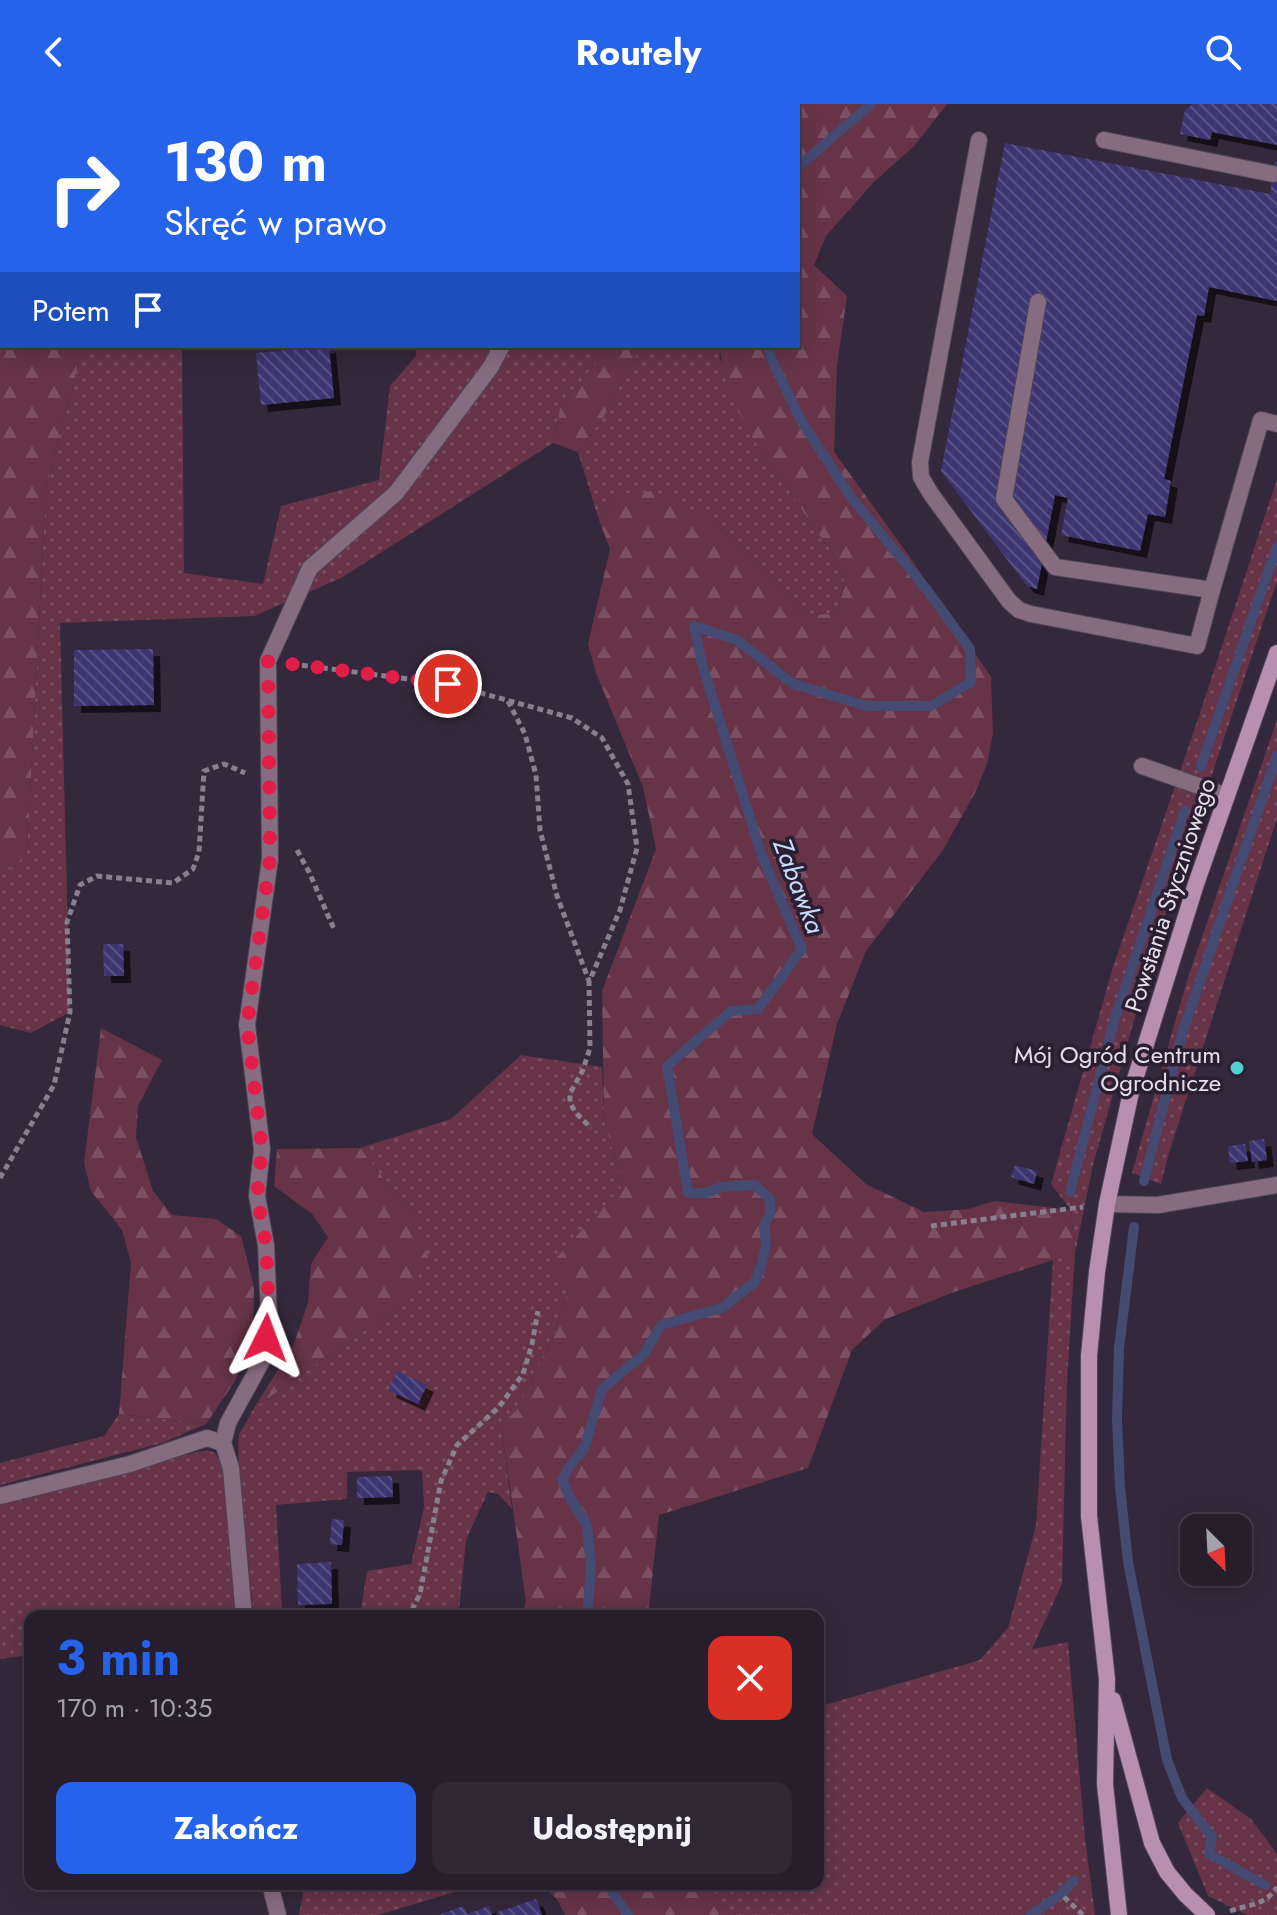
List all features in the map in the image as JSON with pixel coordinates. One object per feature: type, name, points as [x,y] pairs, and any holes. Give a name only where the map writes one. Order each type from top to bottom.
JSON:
[{"type":"main road","name":"Powstania Styczniowego","points":[[1119,1915],[1105,1784],[1107,1679],[1089,1516],[1089,1356],[1097,1272],[1107,1204],[1131,1092],[1196,884],[1277,653]]},
{"type":"main road","name":"Powstania Styczniowego","points":[[1107,1679],[1152,1843],[1167,1872],[1207,1915]]},
{"type":"street","points":[[979,140],[920,462],[921,477],[931,494],[1009,601],[1019,610],[1031,614],[1197,646],[1261,420],[1277,424]]},
{"type":"street","points":[[1104,140],[1273,174]]},
{"type":"street","points":[[1038,302],[1004,499],[1055,567],[1212,590]]},
{"type":"street","points":[[243,1610],[231,1468],[223,1443],[228,1423],[263,1359],[269,1317],[266,1245],[257,1196],[262,1149],[247,1025],[270,859],[268,661],[310,568],[396,493],[490,368],[501,348]]},
{"type":"street","points":[[1142,766],[1227,796]]},
{"type":"street","points":[[1107,1204],[1158,1205],[1277,1185]]},
{"type":"street","points":[[0,1496],[130,1464],[207,1438],[223,1443]]},
{"type":"street","points":[[272,1890],[278,1915]]},
{"type":"path","points":[[268,661],[448,684],[572,718],[602,738],[628,784],[637,848],[620,910],[589,982]]},
{"type":"path","points":[[508,700],[525,734],[536,775],[540,830],[557,896],[589,982],[590,1048],[583,1070],[570,1093],[570,1102],[591,1128]]},
{"type":"path","points":[[0,1178],[54,1085],[70,1012],[67,922],[80,885],[97,876],[173,883],[193,869],[199,852],[204,771],[224,764],[250,776],[268,800]]},
{"type":"path","points":[[296,848],[334,929]]},
{"type":"path","points":[[931,1226],[1107,1204]]},
{"type":"path","points":[[412,1610],[420,1594],[441,1481],[457,1445],[499,1407],[523,1374],[538,1311]]},
{"type":"path","points":[[1230,1910],[1260,1903],[1270,1897],[1277,1887]]},
{"type":"path","points":[[1064,1897],[1083,1915]]},
{"type":"green space","points":[[800,104],[947,104],[915,145],[873,183],[826,236],[814,265],[847,296],[837,366],[834,452],[991,677],[993,733],[987,764],[975,793],[943,850],[866,951],[837,1024],[812,1134],[866,1184],[924,1212],[968,1209],[995,1201],[1071,1210],[1075,1253],[954,1292],[884,1320],[852,1350],[808,1468],[659,1515],[649,1610],[524,1610],[526,1602],[501,1423],[516,1411],[555,1333],[568,1288],[551,1264],[623,1185],[604,1121],[602,991],[656,849],[643,787],[596,673],[588,644],[610,549],[599,520],[619,494],[652,491],[713,520],[805,617],[838,612],[845,582],[833,554],[758,447],[728,392],[719,348],[800,348]]},
{"type":"green space","points":[[0,348],[82,348],[46,488],[27,853],[13,868],[0,873]]},
{"type":"green space","points":[[82,348],[182,348],[184,573],[263,584],[281,506],[379,480],[390,386],[416,356],[416,348],[608,348],[561,405],[553,443],[341,578],[254,616],[60,623],[70,1012],[31,1033],[0,1025],[0,873],[13,868],[27,852],[46,488]]},
{"type":"green space","points":[[608,348],[640,348],[603,418],[578,452],[553,443],[561,405]]},
{"type":"green space","points":[[640,348],[719,348],[720,358],[758,447],[833,554],[845,582],[838,612],[805,617],[713,520],[619,494],[599,520],[578,452],[603,418]]},
{"type":"green space","points":[[1277,479],[1277,581],[1160,929],[1093,1165],[1075,1253],[1067,1381],[1062,1584],[1032,1649],[1068,1642],[1095,1915],[736,1915],[712,1890],[824,1890],[824,1705],[980,1660],[1008,1628],[1036,1526],[1053,1260],[1075,1252],[1071,1210],[1051,1184],[1113,967]]},
{"type":"green space","points":[[1277,720],[1277,818],[1161,1184],[1132,1173],[1187,980]]},
{"type":"green space","points":[[101,1028],[162,1060],[138,1106],[136,1137],[153,1191],[172,1215],[216,1219],[241,1236],[254,1286],[253,1339],[235,1381],[206,1424],[119,1414],[131,1263],[122,1230],[91,1191],[84,1163]]},
{"type":"green space","points":[[521,1055],[602,1067],[604,1121],[623,1185],[602,1210],[568,1288],[555,1333],[516,1411],[501,1423],[512,1509],[498,1494],[488,1492],[466,1540],[459,1610],[361,1610],[367,1571],[411,1564],[424,1507],[422,1470],[347,1472],[347,1499],[276,1505],[282,1608],[253,1609],[239,1435],[254,1408],[400,1306],[412,1215],[360,1148],[451,1119]]},
{"type":"green space","points":[[360,1148],[412,1215],[429,1259],[400,1306],[254,1408],[293,1346],[308,1303],[311,1264],[328,1237],[312,1214],[274,1186],[277,1149]]},
{"type":"green space","points":[[119,1414],[206,1424],[162,1443],[0,1485],[0,1463],[104,1436]]},
{"type":"green space","points":[[207,1450],[215,1453],[222,1464],[234,1610],[24,1610],[24,1656],[0,1659],[0,1505]]},
{"type":"green space","points":[[1207,1788],[1251,1819],[1277,1854],[1277,1915],[1247,1915],[1208,1896],[1178,1823]]},
{"type":"green space","points":[[304,1890],[462,1890],[378,1915],[299,1915]]},
{"type":"green space","points":[[546,1890],[712,1890],[736,1915],[565,1915]]},
{"type":"building","points":[[1193,104],[1277,104],[1277,145],[1212,132],[1210,140],[1180,134],[1185,110]]},
{"type":"building","points":[[1005,143],[1270,194],[1277,162],[1277,301],[1209,287],[1204,316],[1197,315],[1164,479],[1171,481],[1165,517],[1148,514],[1140,551],[1061,535],[1068,498],[1055,495],[1037,589],[1027,586],[941,471]]},
{"type":"building","points":[[329,348],[334,398],[261,405],[256,353]]},
{"type":"building","points":[[153,649],[154,705],[74,706],[74,650]]},
{"type":"building","points":[[103,944],[123,944],[124,976],[104,976]]},
{"type":"building","points":[[1264,1139],[1267,1160],[1252,1162],[1249,1141]]},
{"type":"building","points":[[1245,1144],[1248,1161],[1230,1163],[1228,1146]]},
{"type":"building","points":[[1015,1165],[1037,1171],[1034,1184],[1011,1177]]},
{"type":"building","points":[[397,1371],[427,1385],[418,1404],[388,1390]]},
{"type":"building","points":[[392,1476],[393,1497],[357,1498],[357,1477]]},
{"type":"building","points":[[332,1519],[344,1520],[342,1545],[330,1544]]},
{"type":"building","points":[[331,1562],[332,1604],[298,1605],[297,1564]]},
{"type":"building","points":[[536,1899],[542,1915],[499,1915],[498,1912]]},
{"type":"building","points":[[463,1906],[467,1914],[489,1906],[492,1915],[439,1915]]},
{"type":"waterway","name":"Zabawka","points":[[800,165],[871,104]]},
{"type":"waterway","name":"Zabawka","points":[[588,1610],[591,1568],[587,1525],[562,1480],[584,1449],[602,1389],[644,1354],[661,1325],[722,1308],[755,1282],[766,1245],[764,1225],[770,1214],[770,1199],[755,1185],[688,1193],[667,1066],[731,1011],[758,1009],[802,949],[762,856],[702,664],[694,626],[737,640],[793,684],[867,706],[931,706],[971,682],[970,649],[927,590],[850,496],[800,419],[768,348]]},
{"type":"waterway","points":[[1201,766],[1277,546]]},
{"type":"waterway","points":[[1144,1181],[1182,1034],[1277,755]]},
{"type":"waterway","points":[[1070,1192],[1114,1021],[1185,810]]},
{"type":"waterway","points":[[1134,1227],[1119,1348],[1117,1419],[1120,1487],[1128,1562],[1167,1760],[1182,1798],[1212,1837],[1209,1854],[1265,1885]]},
{"type":"waterway","points":[[1031,1915],[1074,1881]]},
{"type":"waterway","name":"Zabawka","points":[[611,1890],[628,1915]]},
{"type":"place","name":"Mój Ogród Centrum Ogrodnicze","points":[[1237,1068]]},
{"type":"route","points":[[266,1338],[269,1317],[266,1245],[257,1196],[262,1149],[247,1025],[270,859],[268,661],[448,684]]}]
